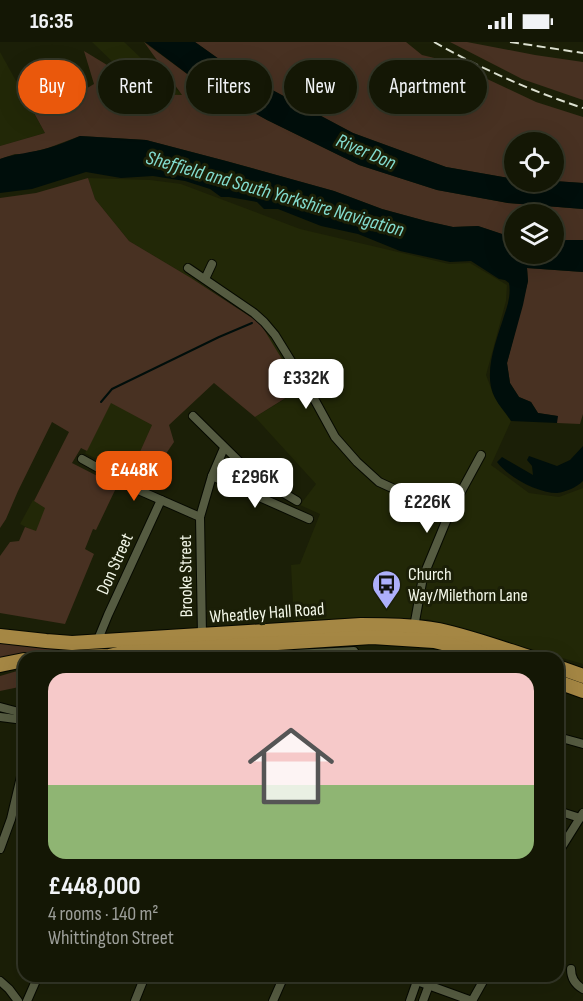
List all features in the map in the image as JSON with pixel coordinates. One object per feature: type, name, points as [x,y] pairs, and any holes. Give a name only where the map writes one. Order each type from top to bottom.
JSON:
[{"type":"highway","name":"Wheatley Hall Road","points":[[0,636],[72,643],[361,625],[438,630],[513,652]]},
{"type":"highway","name":"Wheatley Hall Road","points":[[138,652],[372,637],[434,641],[478,652]]},
{"type":"highway","points":[[0,665],[18,661]]},
{"type":"highway","points":[[564,669],[583,676]]},
{"type":"highway","points":[[564,684],[583,691]]},
{"type":"street","points":[[205,279],[212,264]]},
{"type":"street","points":[[188,268],[254,313],[275,335],[312,394],[335,437],[357,462],[379,482],[449,514]]},
{"type":"street","points":[[193,416],[253,475],[297,501]]},
{"type":"street","name":"Brooke Street","points":[[202,635],[200,517],[212,476],[224,448]]},
{"type":"street","points":[[414,627],[423,579],[449,514],[481,455]]},
{"type":"street","points":[[82,459],[136,489],[200,517]]},
{"type":"street","points":[[212,476],[309,519]]},
{"type":"street","name":"Don Street","points":[[99,641],[108,615],[161,500]]},
{"type":"street","points":[[334,652],[354,652]]},
{"type":"street","points":[[1,706],[18,713]]},
{"type":"street","points":[[0,717],[18,718]]},
{"type":"street","points":[[564,739],[583,744]]},
{"type":"street","points":[[0,849],[18,803]]},
{"type":"street","points":[[564,813],[581,818],[564,844]]},
{"type":"street","points":[[571,969],[573,979],[583,989]]},
{"type":"street","points":[[0,981],[18,1001]]},
{"type":"street","points":[[27,1001],[35,982]]},
{"type":"street","points":[[135,1001],[143,982]]},
{"type":"street","points":[[273,1001],[281,982]]},
{"type":"street","points":[[410,1001],[417,982]]},
{"type":"street","points":[[420,982],[472,1001],[483,982]]},
{"type":"street","points":[[423,1001],[429,985]]},
{"type":"shaded area","points":[[92,42],[124,42],[143,60],[111,60]]},
{"type":"shaded area","points":[[144,42],[168,60],[157,60]]},
{"type":"shaded area","points":[[195,42],[406,42],[422,55],[443,60],[369,60],[369,114],[487,114],[487,79],[536,102],[583,117],[583,183],[564,182],[564,132],[504,132],[504,177],[446,167],[353,133],[317,114],[357,114],[357,60],[284,60],[284,96],[272,90],[272,60],[220,60]]},
{"type":"shaded area","points":[[450,42],[467,42],[583,62],[583,100],[522,79]]},
{"type":"shaded area","points":[[84,51],[99,60],[98,114],[174,114],[174,95],[182,95],[174,84],[174,64],[186,73],[186,114],[256,114],[359,165],[437,190],[520,204],[504,204],[504,234],[478,226],[453,227],[426,221],[382,209],[334,191],[146,140],[80,136],[48,148],[0,159],[0,146],[45,133],[35,114],[86,114],[86,89],[94,84]]},
{"type":"shaded area","points":[[0,52],[18,84],[18,114],[34,114],[45,133],[0,146]]},
{"type":"shaded area","points":[[174,88],[183,95],[174,95]]},
{"type":"shaded area","points":[[88,178],[150,180],[181,184],[300,229],[449,264],[470,263],[507,285],[506,301],[486,375],[494,396],[511,421],[491,465],[529,493],[559,497],[583,488],[583,664],[564,659],[564,652],[541,652],[427,619],[294,622],[291,565],[300,564],[320,514],[300,505],[316,484],[255,417],[300,390],[237,307],[129,241],[95,199]]},
{"type":"shaded area","points":[[88,178],[95,199],[129,241],[260,323],[300,389],[255,417],[214,383],[169,425],[174,442],[146,483],[130,474],[152,425],[111,403],[87,451],[81,448],[72,463],[117,486],[96,530],[93,529],[85,549],[94,554],[65,624],[0,613],[0,556],[10,542],[19,541],[25,527],[36,531],[45,508],[34,501],[69,432],[52,422],[0,528],[0,198],[36,193]]},
{"type":"shaded area","points":[[564,207],[583,209],[583,240],[564,240]]},
{"type":"shaded area","points":[[527,268],[583,272],[583,414],[580,424],[557,423],[557,416],[538,413],[531,402],[519,397],[510,383],[507,363],[528,281]]},
{"type":"shaded area","points":[[111,402],[152,425],[130,474],[127,468],[119,464],[114,468],[85,453]]},
{"type":"shaded area","points":[[33,500],[46,508],[36,532],[20,524]]},
{"type":"shaded area","points":[[0,641],[80,647],[81,651],[18,652],[18,656],[0,659]]},
{"type":"shaded area","points":[[18,671],[18,687],[0,691],[0,676]]},
{"type":"water","points":[[145,42],[195,42],[220,60],[186,60],[186,73],[174,64],[174,60],[169,60]]},
{"type":"water","name":"River Don","points":[[272,90],[284,96],[284,114],[317,114],[353,133],[446,167],[504,177],[504,192],[564,192],[564,182],[583,183],[583,209],[564,207],[564,204],[508,203],[437,190],[359,165],[256,114],[272,114]]},
{"type":"water","name":"Sheffield and South Yorkshire Navigation","points":[[80,136],[146,140],[334,191],[382,209],[426,221],[453,227],[478,226],[504,234],[504,264],[564,264],[564,240],[583,240],[583,272],[527,268],[528,281],[523,305],[507,363],[510,383],[519,397],[531,402],[538,413],[558,416],[557,423],[511,421],[498,404],[491,389],[492,357],[510,291],[509,283],[505,280],[499,279],[471,261],[450,262],[400,251],[358,234],[321,226],[278,209],[264,209],[257,202],[221,197],[210,189],[185,181],[153,176],[121,178],[86,172],[32,189],[0,193],[0,159],[60,144]]},
{"type":"water","points":[[583,446],[583,481],[575,487],[557,493],[524,483],[508,473],[497,462],[502,457],[533,475],[532,466],[527,460],[529,456],[557,466],[570,460]]},
{"type":"waterway","points":[[101,402],[112,389],[252,323]]},
{"type":"railway","points":[[434,42],[507,79],[583,108]]},
{"type":"railway","points":[[510,42],[583,53]]},
{"type":"place","name":"Church Way/Milethorn Lane","points":[[387,610]]}]
